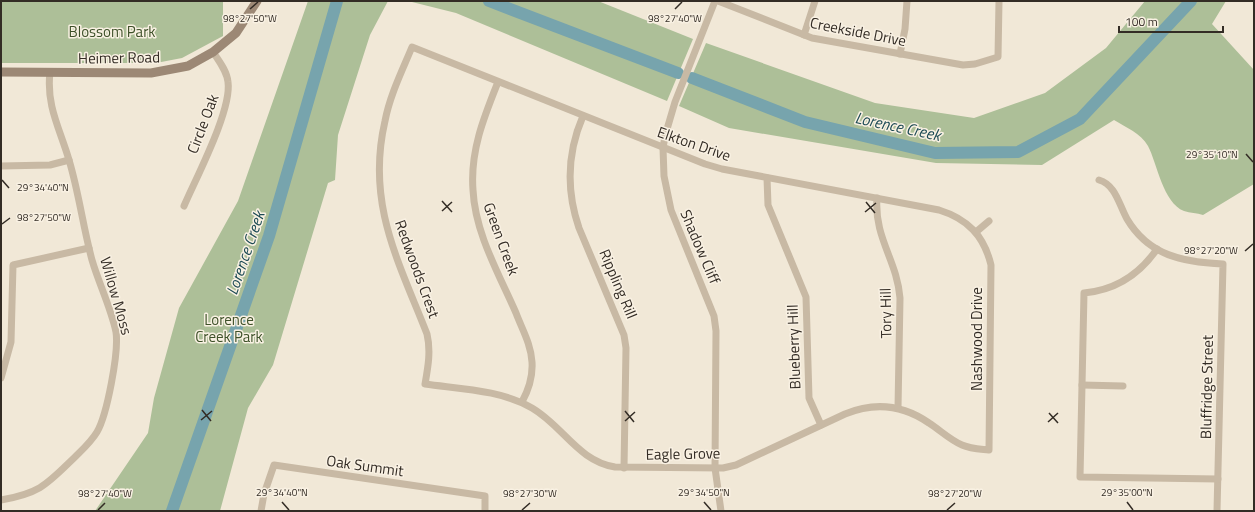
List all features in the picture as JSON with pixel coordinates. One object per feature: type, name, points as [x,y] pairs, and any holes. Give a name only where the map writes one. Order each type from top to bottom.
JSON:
[{"type":"street","name":"Heimer Road","points":[[1,72],[151,73],[188,66],[213,52],[241,27],[257,1]]},
{"type":"street","name":"Shadow Cliff","points":[[715,1],[675,102],[663,148],[664,176],[671,210],[714,316],[716,331],[715,468],[721,511]]},
{"type":"street","name":"Creekside Drive","points":[[718,1],[812,38],[963,65],[975,64],[998,57],[999,1]]},
{"type":"street","points":[[804,35],[815,1]]},
{"type":"street","points":[[900,54],[905,29],[907,1]]},
{"type":"street","name":"Elkton Drive","points":[[412,47],[663,148],[722,169],[877,198],[952,214],[963,220],[976,232]]},
{"type":"street","name":"Redwoods Crest","points":[[412,47],[394,89],[385,120],[380,156],[379,184],[385,224],[390,242],[422,322],[429,345],[430,357],[425,384]]},
{"type":"street","name":"Circle Oak","points":[[184,206],[226,107],[229,94],[228,81],[222,66],[213,52]]},
{"type":"street","name":"Willow Moss","points":[[1,500],[25,495],[48,484],[90,442],[97,432],[103,416],[116,351],[116,337],[89,248],[69,160],[50,103],[48,87],[50,72]]},
{"type":"street","name":"Green Creek","points":[[498,82],[477,140],[473,168],[473,191],[479,224],[484,240],[530,347],[532,375],[530,385],[522,402]]},
{"type":"street","name":"Rippling Rill","points":[[583,116],[576,135],[571,159],[570,187],[575,214],[580,228],[624,335],[626,348],[624,468]]},
{"type":"street","points":[[1,166],[50,165],[69,160]]},
{"type":"street","name":"Blueberry Hill","points":[[767,178],[768,205],[806,297],[807,383],[809,398],[821,425]]},
{"type":"street","points":[[1099,180],[1111,187],[1126,218],[1137,233],[1157,249],[1140,271],[1126,280],[1110,288],[1084,293],[1080,477],[1218,478]]},
{"type":"street","name":"Tory Hill","points":[[877,198],[876,215],[878,231],[899,284],[898,408]]},
{"type":"street","points":[[976,232],[989,221]]},
{"type":"street","name":"Nashwood Drive","points":[[976,232],[985,246],[991,265],[989,450]]},
{"type":"street","points":[[1,378],[11,342],[13,265],[89,248]]},
{"type":"street","name":"Bluffridge Street","points":[[1157,249],[1185,261],[1223,264],[1217,511]]},
{"type":"street","name":"Eagle Grove","points":[[425,384],[499,395],[522,402],[551,421],[576,448],[587,457],[608,466],[624,468],[715,468],[736,465],[845,414],[862,408],[879,406],[898,408],[922,418],[961,444],[970,448],[989,450]]},
{"type":"street","points":[[1082,385],[1123,386]]},
{"type":"street","name":"Oak Summit","points":[[261,511],[264,494],[274,466],[485,496],[485,511]]},
{"type":"green space","name":"Blossom Park","points":[[1,1],[223,1],[223,36],[182,58],[156,63],[1,63]]},
{"type":"green space","name":"Lorence Creek Park","points":[[308,1],[388,1],[370,35],[338,135],[335,180],[328,183],[273,365],[248,408],[220,511],[95,511],[148,433],[154,398],[179,308],[238,201]]},
{"type":"green space","points":[[408,1],[598,1],[693,39],[667,101],[456,13]]},
{"type":"green space","points":[[1145,1],[1226,1],[1212,24],[1254,70],[1254,184],[1203,215],[1184,211],[1177,207],[1166,191],[1145,141],[1137,134],[1114,120],[1042,165],[936,163],[729,128],[679,106],[706,43],[875,103],[974,118],[1045,93],[1106,48]]},
{"type":"waterway","name":"Lorence Creek","points":[[172,511],[269,236],[337,1]]},
{"type":"waterway","name":"Lorence Creek","points":[[489,1],[678,73]]},
{"type":"waterway","name":"Lorence Creek","points":[[692,78],[805,122],[935,153],[1018,152],[1080,119],[1191,1]]}]
